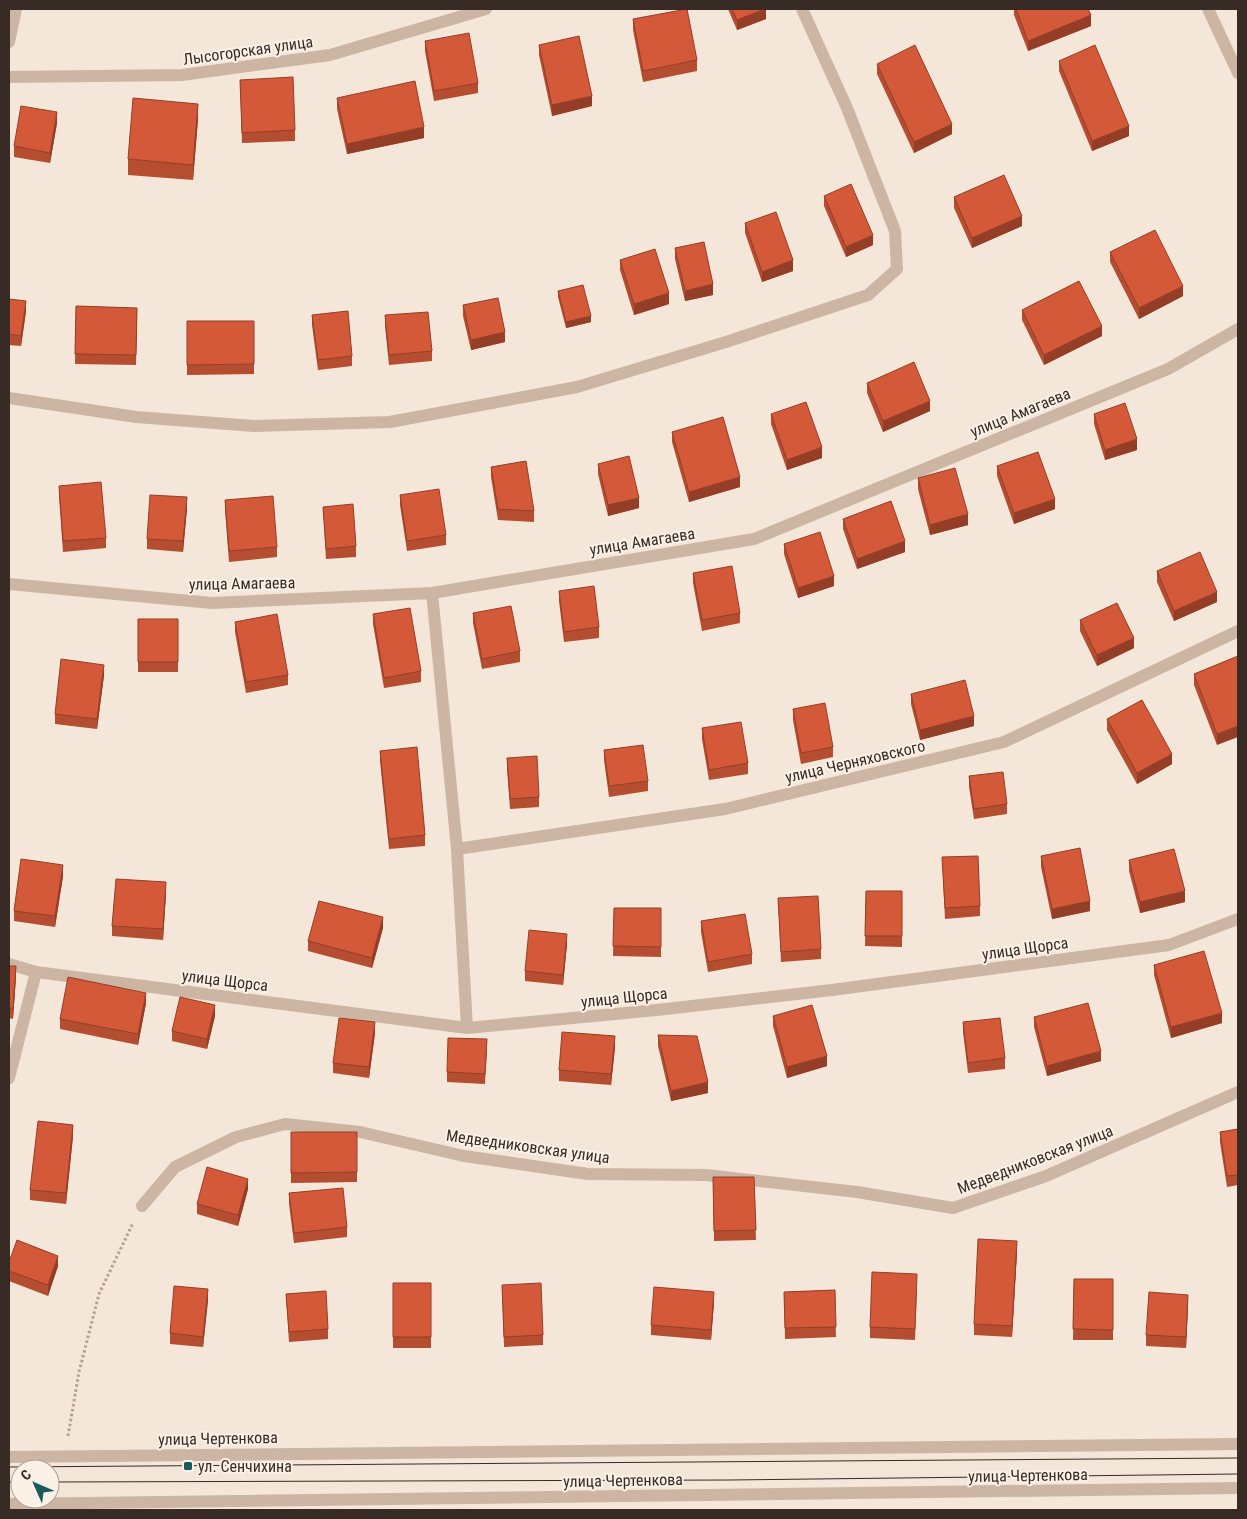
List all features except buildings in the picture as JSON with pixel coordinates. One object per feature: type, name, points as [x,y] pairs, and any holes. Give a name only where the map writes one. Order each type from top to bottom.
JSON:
[{"type":"street","points":[[9,42],[16,9]]},
{"type":"street","name":"Лысогорская улица","points":[[9,77],[182,76],[330,55],[486,9]]},
{"type":"street","points":[[9,398],[136,417],[254,426],[390,422],[577,387],[726,342],[868,295],[897,269],[895,232],[847,108],[802,9]]},
{"type":"street","points":[[1208,9],[1238,73]]},
{"type":"street","name":"улица Амагаева","points":[[9,584],[212,602],[432,593],[754,539],[1168,369],[1238,328]]},
{"type":"street","points":[[432,593],[457,849],[467,1028]]},
{"type":"street","name":"улица Черняховского","points":[[457,849],[725,809],[1004,742],[1238,631]]},
{"type":"street","name":"улица Щорса","points":[[9,964],[36,972],[467,1028],[657,1010],[832,990],[1169,945],[1238,919]]},
{"type":"street","points":[[9,1078],[36,972]]},
{"type":"street","name":"Медведниковская улица","points":[[142,1206],[175,1167],[236,1137],[285,1124],[360,1132],[464,1156],[588,1174],[706,1175],[856,1192],[953,1208],[1046,1176],[1238,1092]]},
{"type":"street","name":"улица Чертенкова","points":[[9,1457],[1238,1444]]},
{"type":"street","name":"улица Чертенкова","points":[[9,1504],[1238,1488]]},
{"type":"path","points":[[64,1456],[79,1372],[99,1294],[142,1206]]},
{"type":"tram line","points":[[9,1467],[1238,1458]]},
{"type":"tram line","points":[[60,1482],[730,1480],[1238,1474]]},
{"type":"place","name":"ул. Сенчихина","points":[[188,1466]]}]
